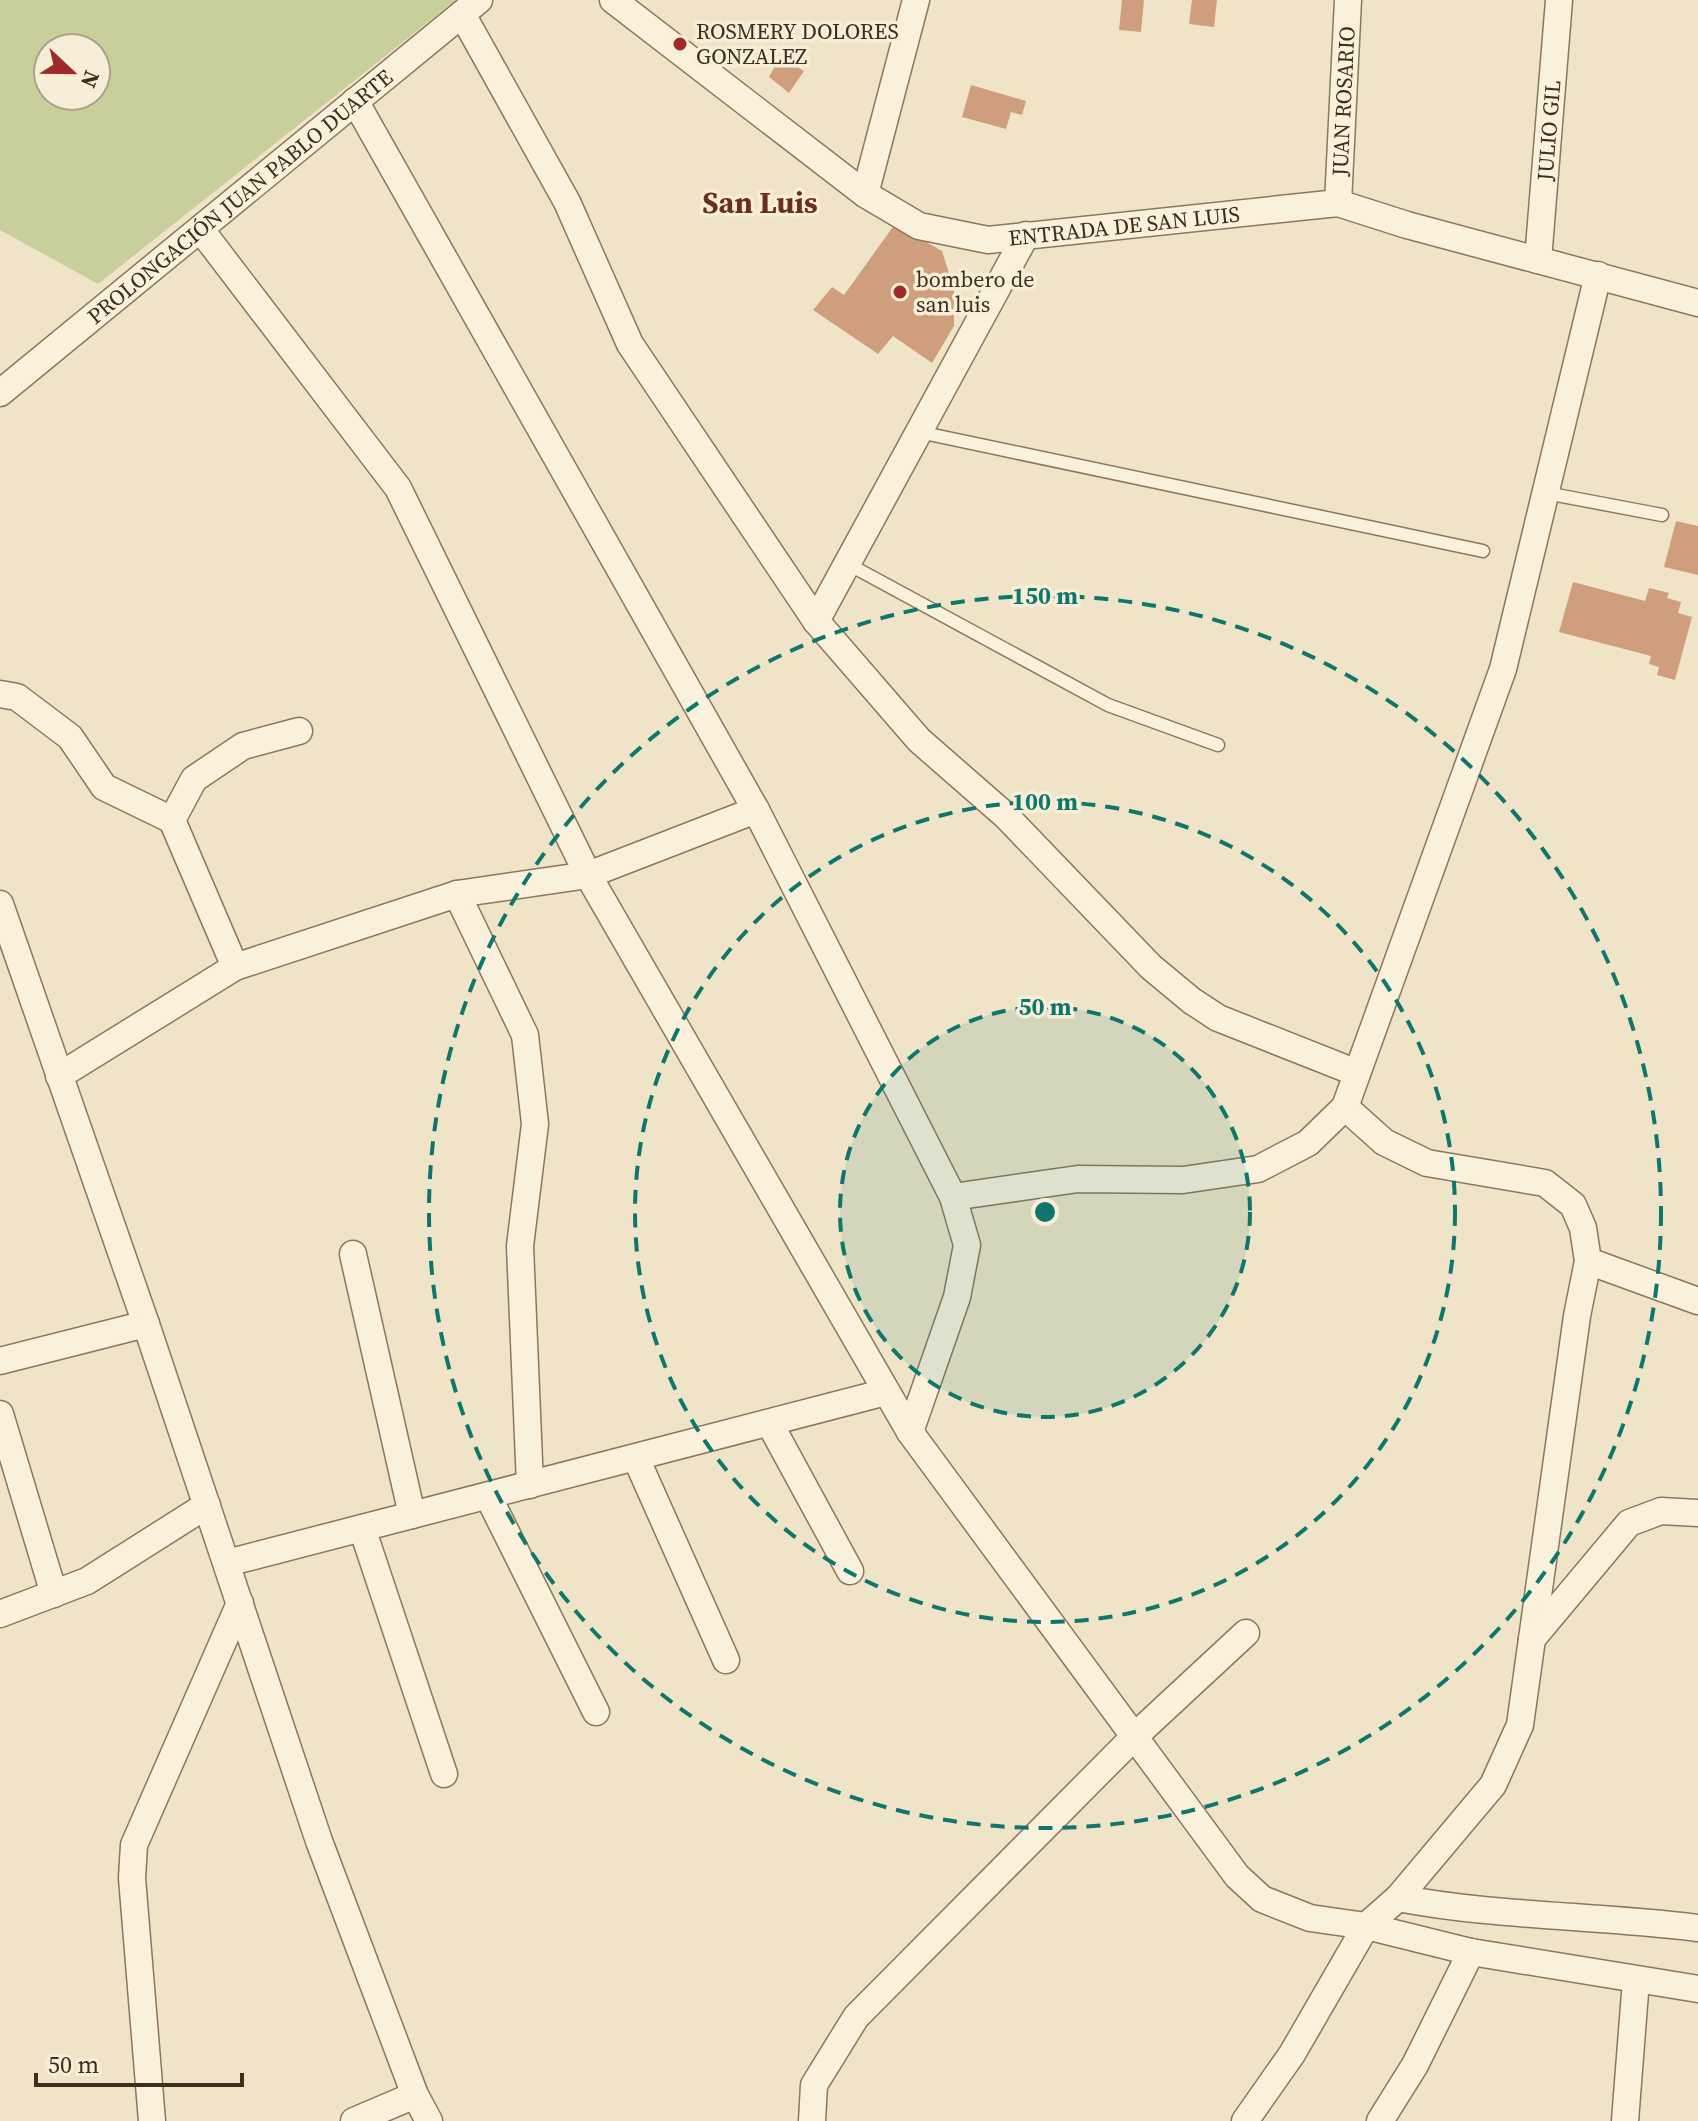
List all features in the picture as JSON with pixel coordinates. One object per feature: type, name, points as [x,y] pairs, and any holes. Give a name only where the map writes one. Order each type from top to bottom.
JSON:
[{"type":"street","name":"ENTRADA DE SAN LUIS","points":[[613,0],[865,194],[919,226],[988,240],[1338,203],[1698,303]]},
{"type":"street","points":[[865,194],[916,0]]},
{"type":"street","name":"JUAN ROSARIO","points":[[1338,203],[1348,0]]},
{"type":"street","name":"JULIO GIL","points":[[1538,260],[1559,0]]},
{"type":"street","points":[[470,7],[567,202],[630,344],[816,621],[919,740],[1006,816],[1151,967],[1218,1018],[1357,1073]]},
{"type":"street","name":"PROLONGACIÓN JUAN PABLO DUARTE","points":[[0,393],[470,7]]},
{"type":"street","points":[[355,101],[756,810],[953,1197],[967,1245],[957,1297],[910,1432]]},
{"type":"street","points":[[201,230],[398,488],[588,875],[910,1432],[1237,1876],[1262,1899],[1310,1918],[1366,1926],[1471,1952],[1698,1989]]},
{"type":"street","points":[[816,621],[1026,235]]},
{"type":"street","points":[[953,1197],[1078,1179],[1183,1180],[1258,1169],[1308,1143],[1345,1107],[1503,669],[1598,275]]},
{"type":"street","points":[[0,694],[17,697],[70,737],[104,787],[172,820],[235,967]]},
{"type":"street","points":[[172,820],[194,779],[243,746],[299,731]]},
{"type":"street","points":[[59,1076],[235,967],[457,894],[588,875],[756,810]]},
{"type":"street","points":[[457,894],[525,1035],[535,1124],[520,1246],[530,1485]]},
{"type":"street","points":[[0,904],[146,1324],[319,1841],[415,2095],[429,2121]]},
{"type":"street","points":[[1245,2121],[1292,2054],[1366,1926],[1398,1898],[1493,1785],[1520,1725],[1577,1316],[1588,1261],[1583,1228],[1573,1205],[1545,1183],[1427,1163],[1384,1142],[1345,1107]]},
{"type":"street","points":[[353,1254],[412,1515]]},
{"type":"street","points":[[1588,1261],[1698,1301]]},
{"type":"street","points":[[0,1361],[146,1324]]},
{"type":"street","points":[[227,1563],[886,1392]]},
{"type":"street","points":[[0,1414],[54,1594]]},
{"type":"street","points":[[770,1424],[850,1571]]},
{"type":"street","points":[[636,1458],[726,1660]]},
{"type":"street","points":[[488,1496],[596,1712]]},
{"type":"street","points":[[0,1614],[87,1581],[207,1505]]},
{"type":"street","points":[[1532,1639],[1629,1523],[1661,1511],[1698,1513]]},
{"type":"street","points":[[362,1528],[444,1774]]},
{"type":"street","points":[[152,2121],[132,1878],[134,1845],[240,1603]]},
{"type":"street","points":[[812,2121],[814,2085],[856,2017],[1135,1736],[1246,1633]]},
{"type":"street","points":[[1398,1898],[1461,1910],[1633,1919],[1698,1928]]},
{"type":"street","points":[[1380,2121],[1415,2065],[1471,1952]]},
{"type":"street","points":[[1625,2121],[1636,1980]]},
{"type":"street","points":[[354,2121],[415,2095]]},
{"type":"lane","points":[[919,432],[1483,551]]},
{"type":"lane","points":[[1546,493],[1662,515]]},
{"type":"lane","points":[[848,564],[1108,705],[1218,745]]},
{"type":"green space","points":[[0,0],[456,0],[98,284],[0,230]]},
{"type":"building","points":[[1122,0],[1144,0],[1141,32],[1119,30]]},
{"type":"building","points":[[1192,0],[1217,0],[1214,27],[1189,24]]},
{"type":"building","points":[[780,57],[804,71],[789,93],[769,77]]},
{"type":"building","points":[[971,85],[1026,101],[1022,115],[1011,112],[1006,129],[962,117]]},
{"type":"building","name":"bombero de san luis","points":[[895,224],[942,251],[954,289],[954,326],[932,363],[893,336],[878,354],[813,310],[832,287],[844,295]]},
{"type":"building","points":[[1676,521],[1698,526],[1698,575],[1664,567]]},
{"type":"building","points":[[1573,582],[1645,601],[1649,588],[1669,593],[1667,598],[1681,602],[1678,613],[1692,617],[1675,680],[1657,675],[1659,667],[1649,664],[1651,656],[1559,632]]},
{"type":"place","name":"ROSMERY DOLORES GONZALEZ","points":[[680,44]]},
{"type":"place","name":"bombero de san luis","points":[[900,292]]},
{"type":"district","name":"San Luis","points":[[760,203]]}]
